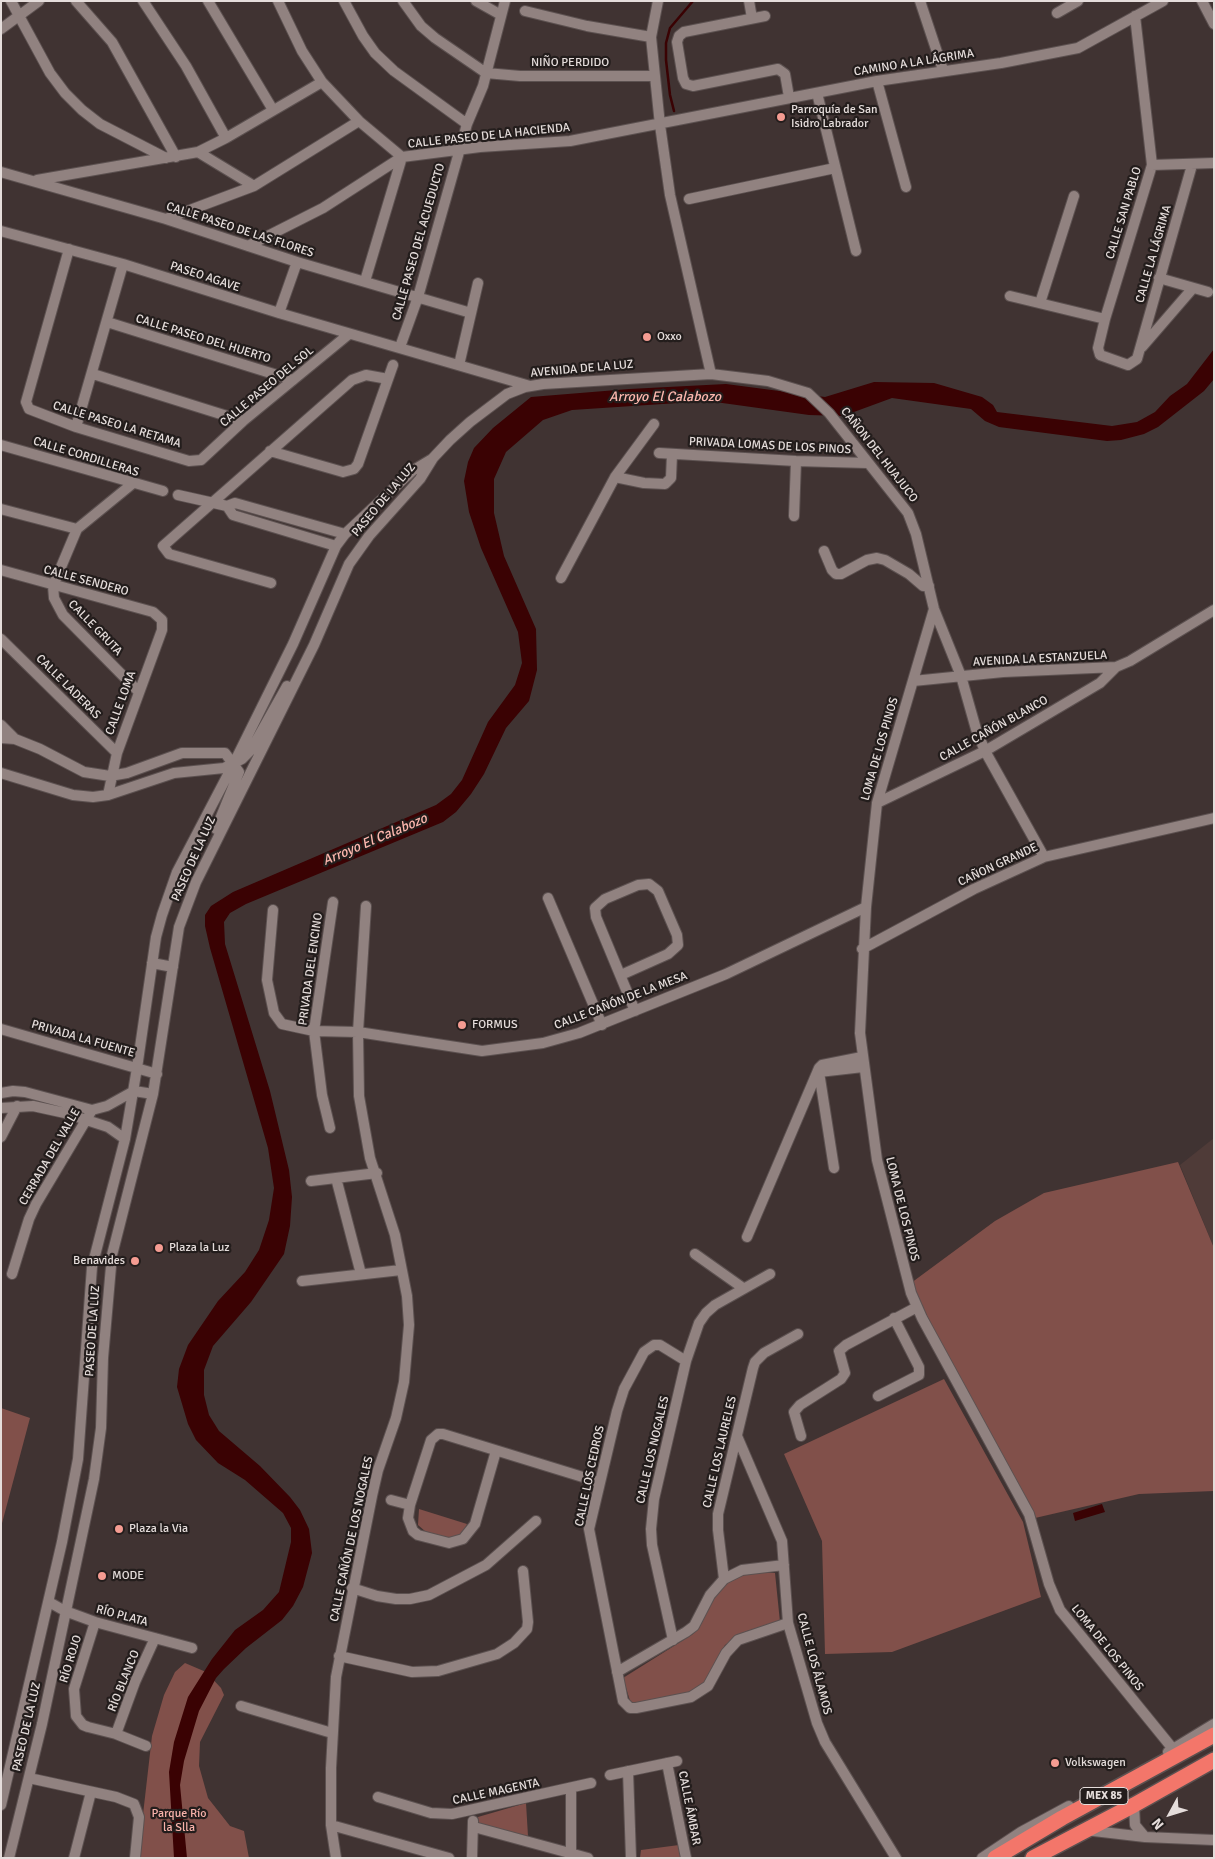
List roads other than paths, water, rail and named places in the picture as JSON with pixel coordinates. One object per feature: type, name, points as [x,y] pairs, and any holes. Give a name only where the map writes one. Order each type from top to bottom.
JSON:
[{"type":"highway","name":"MEX 85","points":[[995,1858],[1054,1822],[1214,1736]]},
{"type":"highway","name":"MEX 85","points":[[1033,1858],[1214,1760]]},
{"type":"street","points":[[11,1],[50,73],[65,93],[100,124],[166,158]]},
{"type":"street","points":[[1,29],[39,1]]},
{"type":"street","points":[[76,1],[107,37],[122,58],[176,157]]},
{"type":"street","points":[[143,1],[186,66],[226,138]]},
{"type":"street","points":[[208,1],[273,110]]},
{"type":"street","name":"CALLE PASEO DE LA HACIENDA","points":[[278,1],[302,51],[322,82],[359,121],[402,157],[480,147],[570,141],[660,125]]},
{"type":"street","points":[[344,1],[363,36],[375,53],[394,71],[467,124]]},
{"type":"street","points":[[403,1],[428,32],[486,73]]},
{"type":"street","points":[[476,1],[501,15]]},
{"type":"street","name":"CALLE PASEO DEL ACUEDUCTO","points":[[400,347],[418,297],[467,124],[486,73],[505,1]]},
{"type":"street","points":[[658,1],[651,37],[660,125],[670,195],[711,374]]},
{"type":"street","points":[[749,1],[752,18]]},
{"type":"street","points":[[920,1],[943,70]]},
{"type":"street","name":"CAMINO A LA LÁGRIMA","points":[[660,125],[877,80],[1001,63],[1078,48],[1162,1]]},
{"type":"street","points":[[1202,1],[1214,24]]},
{"type":"street","points":[[1057,13],[1072,3]]},
{"type":"street","points":[[525,11],[587,26],[651,37]]},
{"type":"street","points":[[765,16],[684,32],[679,36],[677,42],[682,78],[686,84],[693,86],[778,69],[786,74],[789,97]]},
{"type":"street","name":"CALLE SAN PABLO","points":[[1135,16],[1152,165],[1098,348],[1100,354],[1128,365],[1134,362],[1140,350]]},
{"type":"street","name":"NIÑO PERDIDO","points":[[486,73],[520,76],[655,76]]},
{"type":"street","points":[[877,80],[906,187]]},
{"type":"street","points":[[34,181],[198,152],[226,138],[322,82]]},
{"type":"street","points":[[817,93],[856,251]]},
{"type":"street","points":[[166,219],[254,186],[359,121]]},
{"type":"street","points":[[198,152],[254,186]]},
{"type":"street","points":[[248,246],[323,208],[402,157]]},
{"type":"street","points":[[364,281],[402,157]]},
{"type":"street","points":[[1152,165],[1214,163]]},
{"type":"street","name":"CALLE LA LÁGRIMA","points":[[1140,350],[1192,165]]},
{"type":"street","points":[[689,199],[835,168]]},
{"type":"street","name":"CALLE PASEO DE LAS FLORES","points":[[1,172],[166,219],[297,262],[471,313]]},
{"type":"street","points":[[1,180],[14,176]]},
{"type":"street","points":[[1040,303],[1074,196]]},
{"type":"street","name":"PASEO AGAVE","points":[[1,231],[124,264],[279,313],[400,347]]},
{"type":"street","name":"CALLE PASEO LA RETAMA","points":[[69,250],[27,394],[26,406],[36,412],[76,426],[189,461],[201,460]]},
{"type":"street","points":[[279,313],[297,262]]},
{"type":"street","points":[[76,426],[93,374],[106,322],[124,264]]},
{"type":"street","points":[[1159,278],[1208,292]]},
{"type":"street","points":[[459,365],[478,283]]},
{"type":"street","points":[[1140,350],[1194,288]]},
{"type":"street","points":[[1010,296],[1105,319]]},
{"type":"street","name":"CALLE PASEO DEL HUERTO","points":[[106,322],[293,380]]},
{"type":"street","name":"CALLE PASEO DEL SOL","points":[[201,460],[243,421],[349,334]]},
{"type":"street","points":[[400,347],[532,386]]},
{"type":"street","points":[[270,451],[343,472],[354,469],[358,464],[393,365]]},
{"type":"street","points":[[93,374],[243,421]]},
{"type":"street","name":"AVENIDA DE LA LUZ","points":[[433,458],[470,422],[492,404],[507,394],[532,386],[644,376],[711,374],[728,376]]},
{"type":"street","points":[[271,582],[165,552],[163,546],[165,542],[356,378],[366,375],[388,379]]},
{"type":"street","name":"CAÑON DEL HUAJUCO","points":[[728,376],[782,384],[808,393],[830,413],[867,463],[908,513],[916,534],[934,609],[961,676],[976,729],[985,751],[1044,857]]},
{"type":"street","points":[[561,578],[615,477],[654,424]]},
{"type":"street","name":"CALLE CORDILLERAS","points":[[1,444],[132,484],[163,491]]},
{"type":"street","name":"PRIVADA LOMAS DE LOS PINOS","points":[[660,453],[796,462],[867,463]]},
{"type":"street","name":"PRIVADA LOMAS DE LOS PINOS","points":[[615,477],[644,484],[666,484],[671,478],[672,454]]},
{"type":"street","name":"PASEO DE LA LUZ","points":[[1,1805],[49,1602],[80,1447],[83,1367],[92,1267],[125,1139],[134,1091],[152,963],[162,915],[177,872],[234,763],[292,644],[336,546],[345,534],[412,471],[433,458]]},
{"type":"street","name":"PASEO DE LA LUZ","points":[[9,1858],[81,1548],[101,1428],[104,1340],[112,1255],[153,1094],[175,944],[187,902],[327,618],[349,564],[369,536],[420,479],[433,458]]},
{"type":"street","points":[[794,516],[796,462]]},
{"type":"street","points":[[54,586],[77,529],[132,484]]},
{"type":"street","points":[[178,495],[227,506],[235,503],[345,534]]},
{"type":"street","points":[[227,506],[233,515],[336,546]]},
{"type":"street","points":[[1,509],[77,529]]},
{"type":"street","points":[[314,539],[320,527]]},
{"type":"street","points":[[824,551],[832,570],[836,574],[841,574],[867,560],[877,558],[885,560],[901,569],[923,586],[929,586]]},
{"type":"street","name":"CALLE SENDERO","points":[[1,570],[153,612],[162,620]]},
{"type":"street","name":"CALLE GRUTA","points":[[54,586],[54,598],[58,609],[138,691]]},
{"type":"street","name":"LOMA DE LOS PINOS","points":[[934,609],[877,803],[866,907],[860,1003],[863,1062],[877,1160],[907,1280],[917,1307],[1029,1514],[1049,1584],[1060,1610],[1173,1749]]},
{"type":"street","name":"AVENIDA LA ESTANZUELA","points":[[913,681],[961,676],[1116,667],[1137,657],[1214,610]]},
{"type":"street","name":"CALLE LOMA","points":[[108,796],[110,776],[117,753],[138,691],[162,630],[162,620]]},
{"type":"street","name":"CALLE LADERAS","points":[[1,639],[117,753]]},
{"type":"street","name":"CALLE CAÑÓN BLANCO","points":[[877,803],[985,751],[1100,683],[1116,667]]},
{"type":"street","points":[[1,773],[73,794],[108,796],[174,773],[217,770],[234,763],[251,750],[278,701],[300,672]]},
{"type":"street","points":[[1,725],[15,739]]},
{"type":"street","points":[[1,738],[15,739],[40,749],[84,772],[110,776],[127,773],[172,756],[192,752],[225,753],[239,772],[220,814],[215,842]]},
{"type":"street","points":[[206,770],[212,752]]},
{"type":"street","points":[[172,756],[174,773]]},
{"type":"street","name":"CAÑON GRANDE","points":[[862,949],[974,889],[1044,857],[1214,818]]},
{"type":"street","points":[[621,975],[668,954],[678,945],[677,934],[658,891],[649,884],[638,885],[605,899],[595,908],[596,918],[636,1011]]},
{"type":"street","points":[[548,898],[602,1025]]},
{"type":"street","name":"PRIVADA DEL ENCINO","points":[[330,1128],[322,1094],[314,1031],[333,902]]},
{"type":"street","name":"CALLE CAÑÓN DE LOS NOGALES","points":[[336,1858],[331,1825],[332,1732],[339,1656],[378,1470],[396,1418],[404,1382],[409,1325],[395,1235],[377,1173],[370,1158],[359,1096],[358,1032],[366,906]]},
{"type":"street","name":"CALLE CAÑÓN DE LA MESA","points":[[273,910],[266,980],[274,1013],[282,1024],[314,1031],[358,1032],[482,1051],[543,1043],[602,1025],[726,974],[866,907]]},
{"type":"street","points":[[152,963],[173,967]]},
{"type":"street","name":"PRIVADA LA FUENTE","points":[[1,1029],[157,1074]]},
{"type":"street","points":[[819,1072],[863,1062]]},
{"type":"street","points":[[819,1072],[834,1168]]},
{"type":"street","points":[[747,1237],[819,1072]]},
{"type":"street","points":[[1,1087],[92,1110],[107,1106],[134,1091],[153,1094]]},
{"type":"street","points":[[1,1093],[13,1091]]},
{"type":"street","points":[[1,1108],[17,1106],[46,1108],[108,1127],[125,1139]]},
{"type":"street","points":[[1,1137],[17,1106]]},
{"type":"street","name":"CERRADA DEL VALLE","points":[[12,1274],[29,1219],[36,1204],[92,1110]]},
{"type":"street","points":[[312,1181],[377,1173]]},
{"type":"street","points":[[336,1178],[361,1274]]},
{"type":"street","points":[[114,1182],[129,1187]]},
{"type":"street","points":[[694,1254],[743,1288]]},
{"type":"street","points":[[302,1281],[401,1270]]},
{"type":"street","name":"CALLE LOS NOGALES","points":[[673,1640],[652,1545],[652,1515],[686,1361],[698,1323],[706,1313],[743,1288],[770,1274]]},
{"type":"street","points":[[801,1436],[794,1412],[800,1405],[842,1379],[845,1373],[839,1351],[846,1345],[917,1307]]},
{"type":"street","points":[[878,1396],[919,1375],[919,1367],[894,1318]]},
{"type":"street","name":"CALLE LOS LAURELES","points":[[724,1579],[718,1514],[755,1362],[764,1353],[798,1334]]},
{"type":"street","name":"CALLE LOS CEDROS","points":[[686,1361],[660,1345],[654,1345],[644,1352],[624,1389],[599,1482],[589,1529],[590,1543],[624,1701],[630,1708],[692,1696],[702,1692],[708,1686],[732,1645],[748,1635],[788,1623]]},
{"type":"street","points":[[496,1451],[475,1524],[463,1539],[449,1543],[418,1535],[408,1525],[410,1505],[428,1447],[435,1435],[443,1434],[599,1482]]},
{"type":"street","name":"CALLE LOS ÁLAMOS","points":[[737,1436],[782,1541],[788,1623],[811,1706],[822,1735],[896,1858]]},
{"type":"street","points":[[391,1500],[410,1505]]},
{"type":"street","points":[[352,1588],[396,1599],[410,1599],[429,1595],[486,1565],[536,1521]]},
{"type":"street","points":[[62,1542],[81,1548]]},
{"type":"street","points":[[617,1672],[694,1626],[710,1594],[724,1579],[742,1570],[784,1565]]},
{"type":"street","points":[[339,1656],[412,1672],[438,1672],[497,1654],[514,1643],[527,1629],[523,1571]]},
{"type":"street","name":"RÍO PLATA","points":[[49,1602],[65,1611],[95,1622],[192,1648]]},
{"type":"street","name":"RÍO ROJO","points":[[95,1622],[74,1689],[76,1716],[88,1727],[116,1734],[146,1746]]},
{"type":"street","name":"RÍO BLANCO","points":[[116,1734],[135,1682],[155,1638]]},
{"type":"street","points":[[241,1706],[332,1732]]},
{"type":"street","points":[[982,1858],[1021,1832],[1173,1749],[1214,1724]]},
{"type":"street","name":"CALLE ÁMBAR","points":[[628,1771],[672,1762],[686,1858]]},
{"type":"street","points":[[610,1775],[628,1771],[631,1858]]},
{"type":"street","points":[[29,1778],[116,1797],[134,1804],[139,1817],[134,1858]]},
{"type":"street","name":"CALLE MAGENTA","points":[[378,1797],[431,1813],[452,1814],[592,1783]]},
{"type":"street","points":[[571,1788],[571,1853]]},
{"type":"street","points":[[74,1858],[91,1792]]},
{"type":"street","points":[[1134,1805],[1135,1825],[1145,1837]]},
{"type":"street","points":[[471,1811],[474,1827],[472,1858]]},
{"type":"street","points":[[331,1825],[449,1858]]},
{"type":"street","points":[[474,1827],[588,1858]]},
{"type":"street","points":[[1086,1830],[1145,1837],[1214,1840]]},
{"type":"water","name":"Arroyo El Calabozo","points":[[1214,349],[1214,379],[1204,391],[1158,427],[1144,434],[1121,440],[1107,441],[999,427],[985,421],[971,409],[892,398],[843,416],[809,415],[708,401],[572,410],[543,420],[506,452],[494,479],[494,513],[504,556],[536,629],[537,670],[529,701],[506,728],[484,774],[471,794],[456,812],[443,822],[246,904],[230,913],[224,922],[225,944],[270,1091],[289,1170],[292,1197],[290,1226],[284,1254],[251,1302],[213,1346],[204,1370],[204,1395],[209,1415],[219,1431],[260,1466],[300,1510],[309,1529],[312,1553],[303,1587],[293,1606],[282,1620],[246,1648],[224,1669],[216,1678],[199,1711],[184,1761],[180,1785],[187,1858],[174,1858],[169,1772],[174,1742],[188,1697],[212,1659],[235,1630],[263,1610],[279,1592],[291,1542],[291,1528],[283,1513],[245,1480],[218,1463],[196,1440],[188,1424],[177,1387],[179,1369],[188,1345],[218,1301],[245,1272],[259,1250],[269,1220],[274,1188],[268,1148],[210,948],[205,926],[205,915],[211,906],[233,892],[436,805],[451,794],[462,780],[488,722],[515,685],[522,663],[518,632],[481,548],[469,512],[464,481],[468,462],[474,448],[493,428],[531,397],[726,384],[825,397],[874,382],[934,383],[982,397],[993,405],[997,412],[1112,426],[1137,422],[1155,412],[1170,396],[1187,384]]},
{"type":"water","points":[[1102,1504],[1105,1512],[1075,1521],[1073,1513]]},
{"type":"waterway","points":[[674,111],[670,95],[666,43],[670,28],[693,1]]},
{"type":"place","name":"Parroquía de San Isidro Labrador","points":[[781,117]]},
{"type":"place","name":"Oxxo","points":[[647,337]]},
{"type":"place","name":"FORMUS","points":[[462,1025]]},
{"type":"place","name":"Plaza la Luz","points":[[159,1248]]},
{"type":"place","name":"Benavides","points":[[135,1261]]},
{"type":"place","name":"Plaza la Via","points":[[119,1529]]},
{"type":"place","name":"MODE","points":[[102,1576]]},
{"type":"place","name":"Volkswagen","points":[[1055,1763]]},
{"type":"park label","name":"Parque Río la Slla","points":[[179,1821]]}]
